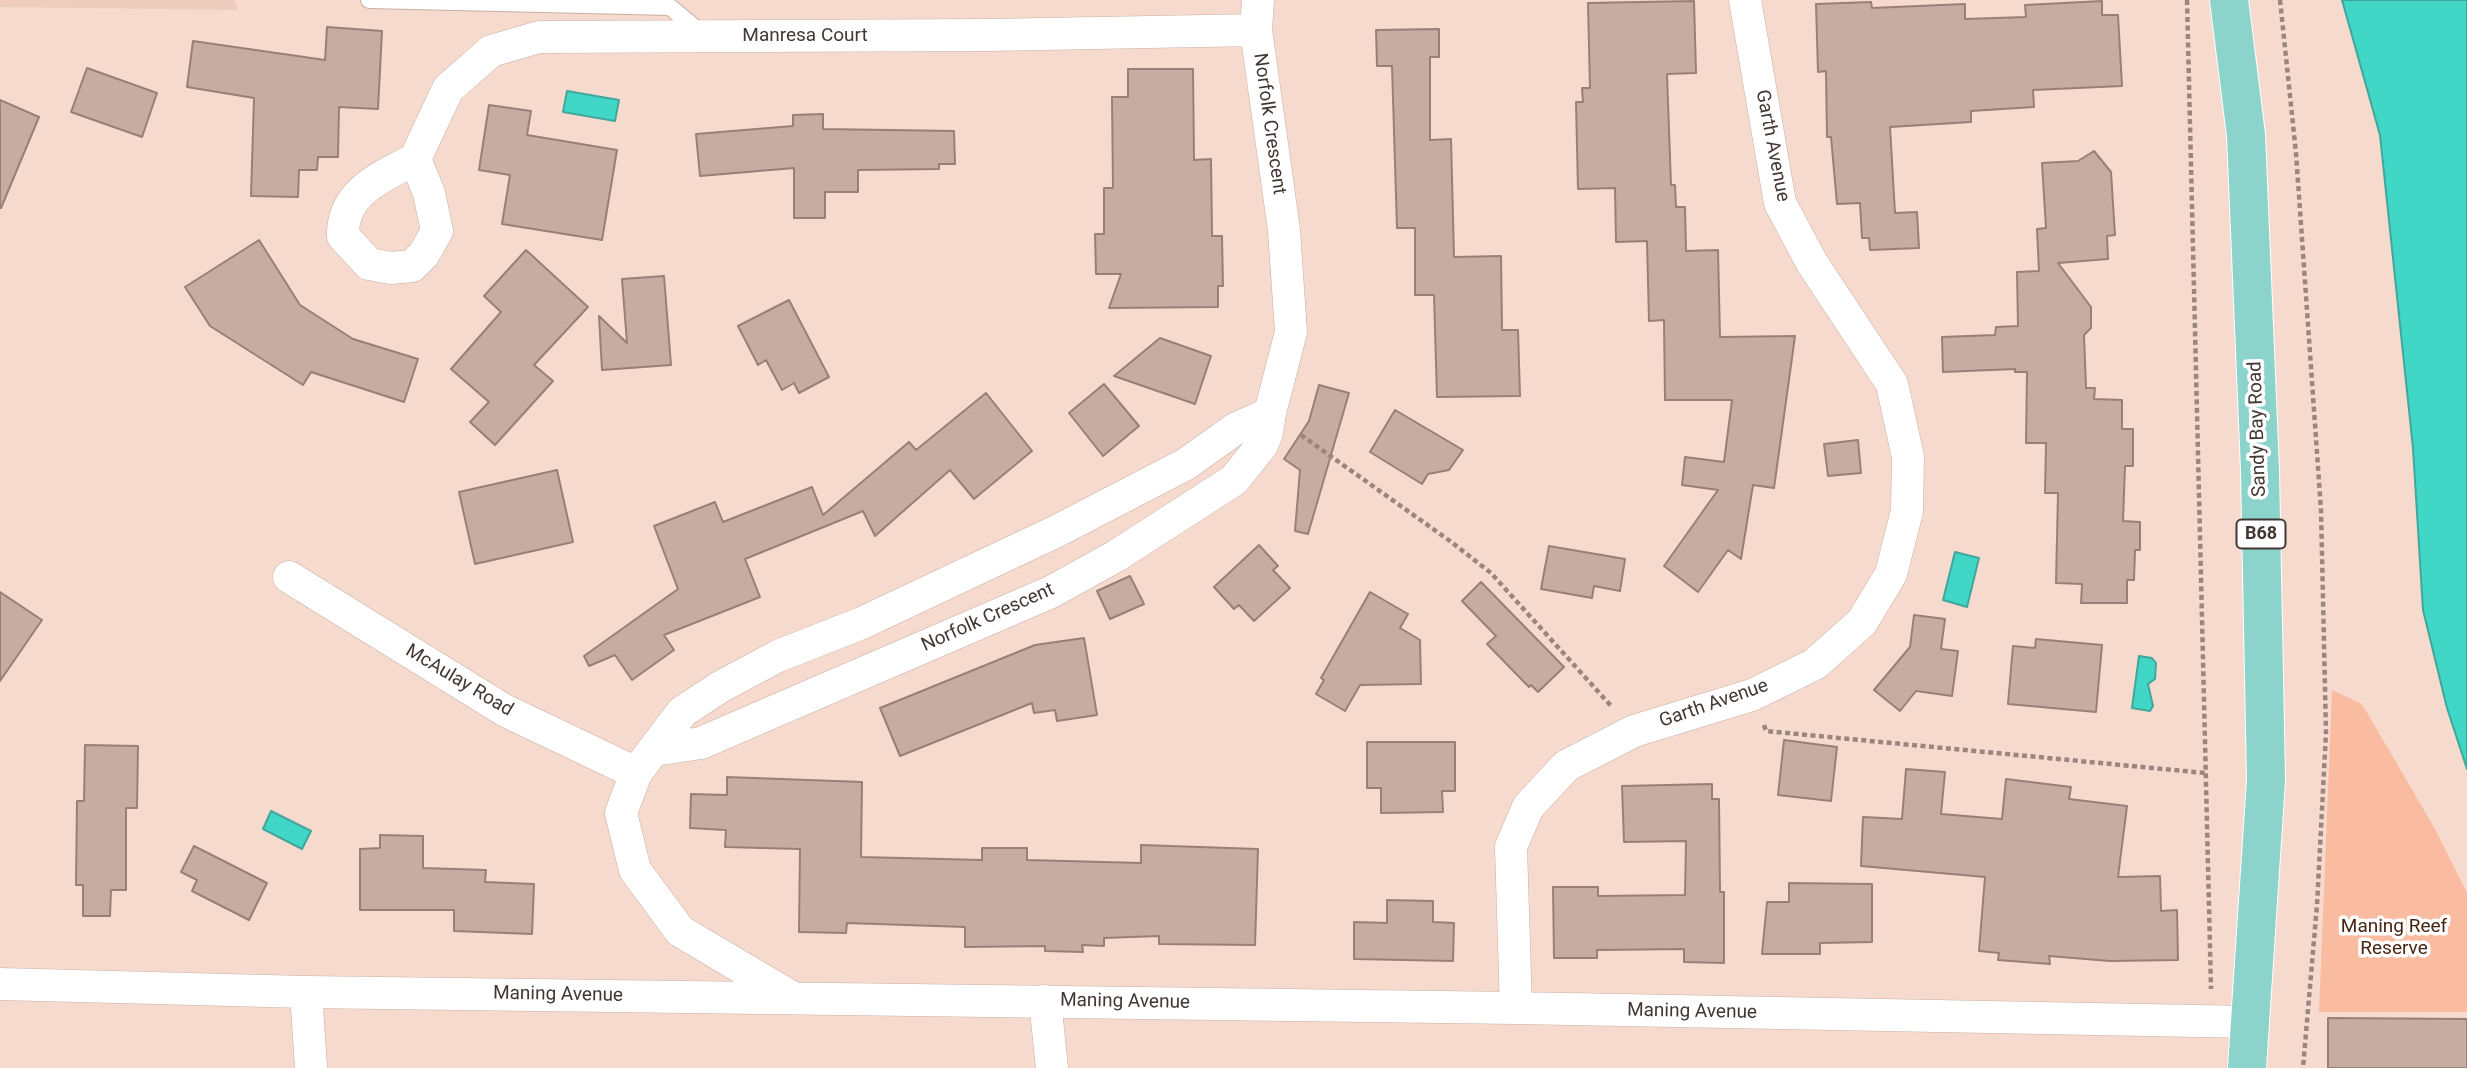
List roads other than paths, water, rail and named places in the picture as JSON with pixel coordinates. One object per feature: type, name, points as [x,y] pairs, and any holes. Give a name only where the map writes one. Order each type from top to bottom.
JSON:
[{"type":"main road","name":"Sandy Bay Road","points":[[2229,0],[2246,135],[2260,470],[2266,780],[2247,1068]]},
{"type":"street","name":"Garth Avenue","points":[[1516,1008],[1511,847],[1528,807],[1566,766],[1634,731],[1752,695],[1815,664],[1862,622],[1884,586],[1891,574],[1907,511],[1908,457],[1892,384],[1812,263],[1780,202],[1745,0]]},
{"type":"street","name":"Manresa Court","points":[[415,159],[448,89],[491,51],[539,37],[706,37],[1257,15]]},
{"type":"street","name":"Norfolk Crescent","points":[[645,761],[701,743],[1051,592],[1116,556],[1234,480],[1262,445],[1267,433],[1291,332],[1284,230],[1257,15]]},
{"type":"street","points":[[794,999],[680,930],[635,870],[621,813],[645,761],[682,712],[720,687],[778,656],[862,623],[1057,530],[1186,464],[1235,429],[1270,413]]},
{"type":"street","name":"McAulay Road","points":[[289,577],[504,710],[645,761]]},
{"type":"street","name":"Maning Avenue","points":[[0,984],[306,992],[1516,1008],[2251,1022]]},
{"type":"street","points":[[306,992],[311,1068]]},
{"type":"street","points":[[1045,1001],[1052,1068]]},
{"type":"lane","points":[[369,0],[670,8],[706,37]]},
{"type":"water","points":[[2342,0],[2467,0],[2467,769],[2447,708],[2423,610],[2413,448],[2380,135]]},
{"type":"water","points":[[567,91],[619,100],[615,121],[563,112]]},
{"type":"water","points":[[1955,552],[1979,558],[1967,607],[1943,600]]},
{"type":"water","points":[[2139,656],[2152,658],[2156,663],[2155,679],[2148,684],[2153,706],[2150,711],[2132,708]]},
{"type":"water","points":[[271,811],[311,831],[302,849],[263,829]]},
{"type":"park label","name":"Maning Reef Reserve","points":[[2394,938]]}]
